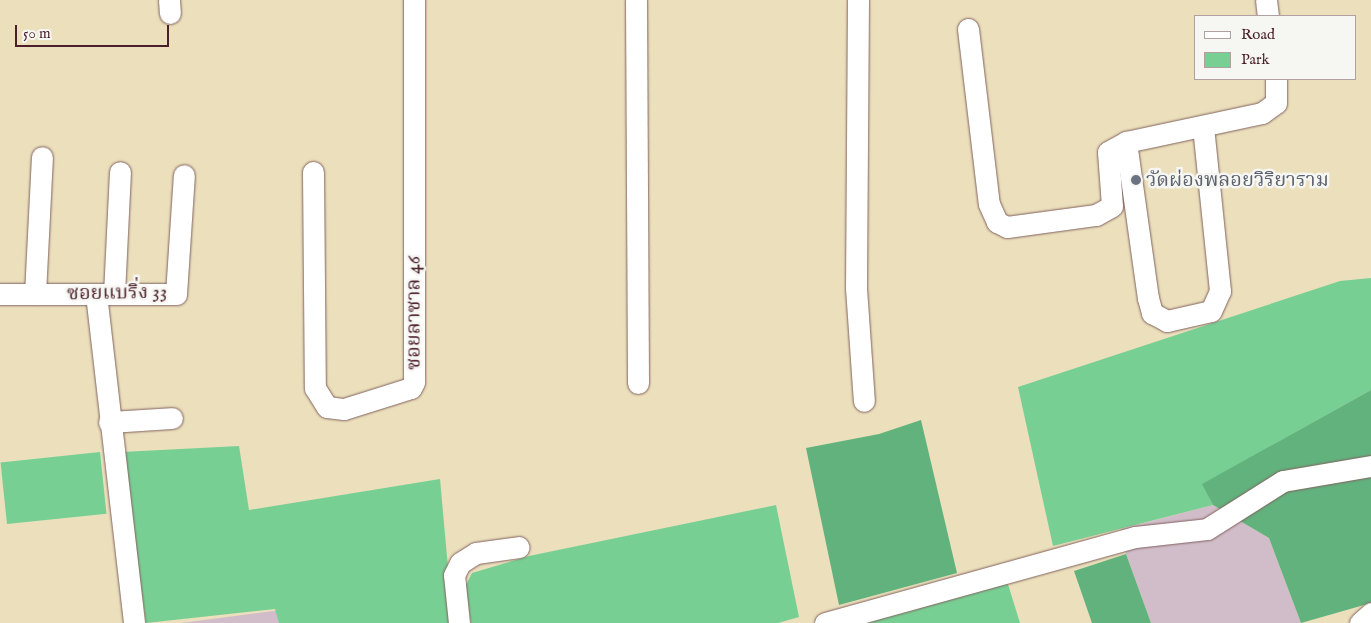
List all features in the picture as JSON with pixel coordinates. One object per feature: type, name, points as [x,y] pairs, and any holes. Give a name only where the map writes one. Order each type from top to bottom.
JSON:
[{"type":"street","name":"ซอยลาซาล 46","points":[[313,172],[315,388],[327,407],[344,410],[411,388],[414,382],[414,0]]},
{"type":"street","points":[[636,0],[638,383]]},
{"type":"street","points":[[858,0],[856,288],[864,401]]},
{"type":"street","points":[[1266,0],[1268,15]]},
{"type":"street","points":[[968,29],[990,204],[996,222],[1007,227],[1061,223],[1096,215],[1112,206],[1108,152],[1126,142],[1262,114],[1276,103],[1276,80]]},
{"type":"street","points":[[1126,142],[1148,298],[1152,313],[1167,321],[1211,311],[1219,297],[1203,127]]},
{"type":"street","points":[[36,294],[42,157]]},
{"type":"street","points":[[120,172],[105,294],[108,422],[134,623]]},
{"type":"street","name":"ซอยแบริ่ง 33","points":[[0,294],[176,294],[184,175]]},
{"type":"street","points":[[108,422],[172,418]]},
{"type":"street","points":[[825,623],[1126,539],[1207,529],[1283,481],[1371,466]]},
{"type":"street","points":[[458,623],[454,575],[460,563],[476,553],[519,547]]},
{"type":"street","points":[[1360,623],[1371,613]]},
{"type":"shaded area","points":[[1213,505],[1269,538],[1301,623],[1151,623],[1126,554],[1121,529]]},
{"type":"shaded area","points":[[281,610],[284,623],[181,623]]},
{"type":"green space","points":[[1371,278],[1371,390],[1203,484],[1213,505],[1053,546],[1018,387],[1340,281]]},
{"type":"green space","points":[[1371,390],[1371,603],[1301,623],[1269,538],[1213,505],[1202,484]]},
{"type":"green space","points":[[921,420],[957,573],[839,605],[806,448],[879,434]]},
{"type":"green space","points":[[239,446],[249,510],[440,479],[453,623],[279,623],[275,609],[146,623],[122,452]]},
{"type":"green space","points":[[100,452],[106,514],[7,524],[1,462]]},
{"type":"green space","points":[[776,505],[799,617],[778,623],[471,623],[465,587],[472,573],[529,556]]},
{"type":"green space","points":[[1126,554],[1151,623],[1092,623],[1074,571]]},
{"type":"green space","points":[[1007,581],[1020,623],[853,623],[898,609],[907,612]]},
{"type":"place","name":"วัดผ่องพลอยวิริยาราม","points":[[1136,180]]}]
